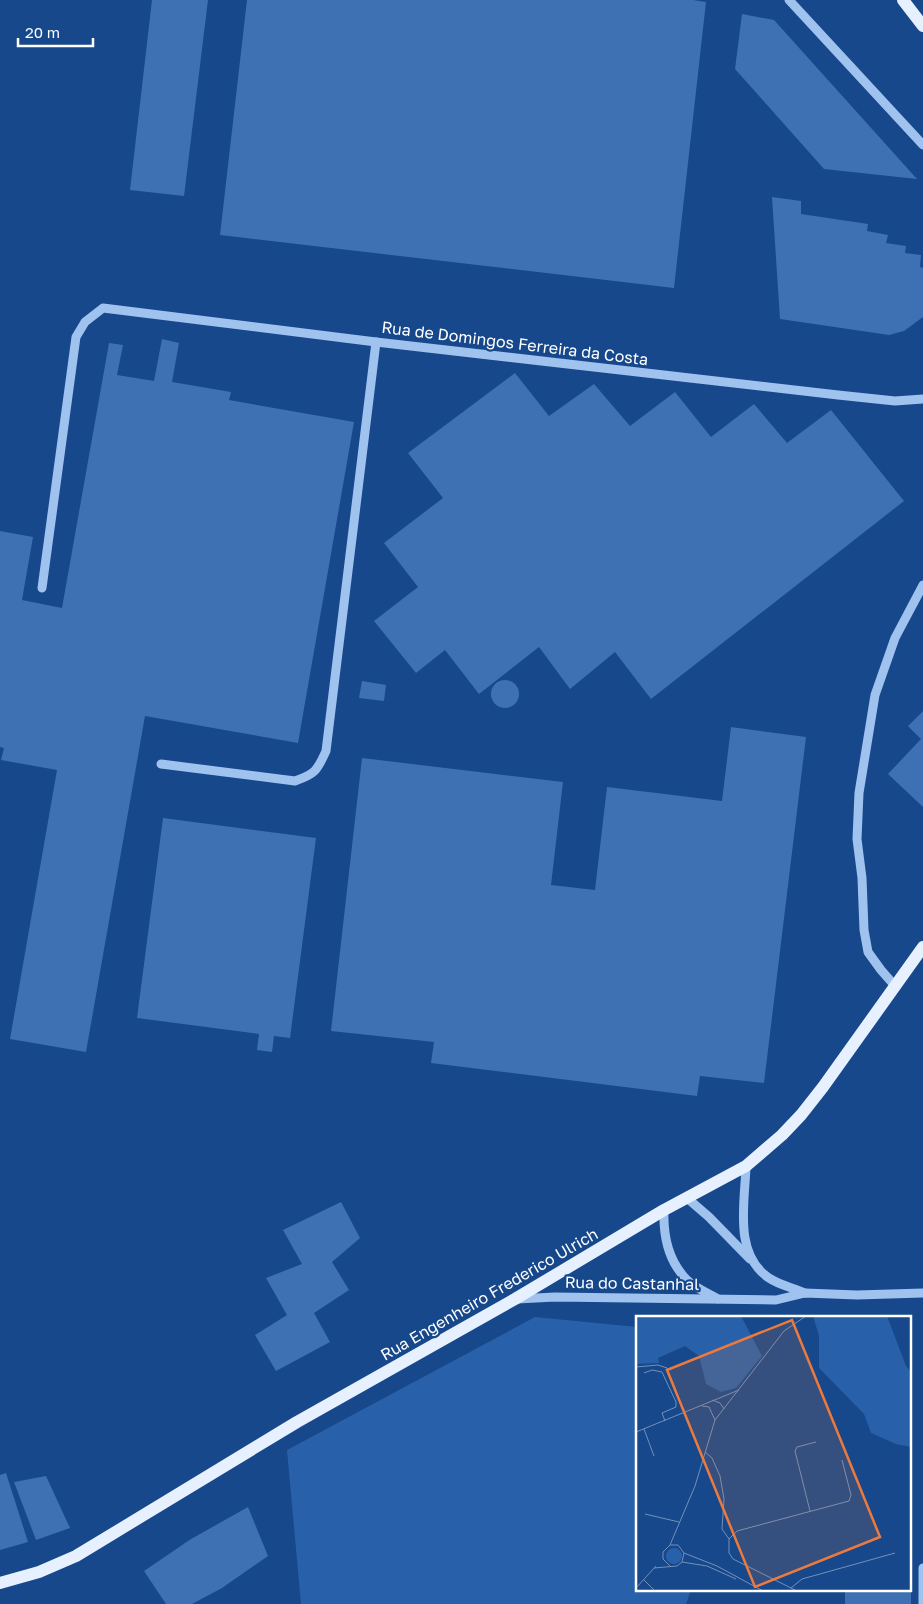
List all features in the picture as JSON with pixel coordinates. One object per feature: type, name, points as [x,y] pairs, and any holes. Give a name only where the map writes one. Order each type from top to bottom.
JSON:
[{"type":"main road","points":[[903,0],[923,26]]},
{"type":"main road","name":"Rua Engenheiro Frederico Ulrich","points":[[0,1583],[39,1572],[76,1556],[297,1422],[515,1299],[664,1210],[746,1166],[782,1135],[801,1115],[923,947]]},
{"type":"street","points":[[788,0],[923,145]]},
{"type":"street","name":"Rua de Domingos Ferreira da Costa","points":[[42,588],[76,337],[85,322],[104,308],[376,342],[848,396],[895,401],[923,399]]},
{"type":"street","points":[[161,764],[295,781],[311,775],[321,763],[326,751],[376,342]]},
{"type":"street","points":[[896,986],[868,952],[864,930],[862,878],[857,839],[859,793],[875,695],[895,638],[923,585]]},
{"type":"street","points":[[746,1166],[743,1230],[752,1262]]},
{"type":"street","name":"Rua do Castanhal","points":[[687,1198],[709,1217],[769,1278],[805,1293]]},
{"type":"street","name":"Rua do Castanhal","points":[[664,1210],[664,1230],[671,1258],[688,1280],[719,1300]]},
{"type":"street","name":"Rua do Castanhal","points":[[515,1299],[555,1297],[776,1300],[805,1293],[857,1295],[923,1293]]},
{"type":"street","points":[[923,1568],[923,1604]]},
{"type":"shaded area","points":[[535,1317],[636,1327],[636,1592],[690,1592],[686,1604],[301,1604],[287,1450]]},
{"type":"building","points":[[152,0],[208,0],[184,196],[130,190]]},
{"type":"building","points":[[247,0],[693,0],[706,2],[674,288],[220,235]]},
{"type":"building","points":[[742,14],[774,20],[917,179],[824,169],[735,69]]},
{"type":"building","points":[[772,197],[801,201],[801,214],[868,224],[867,231],[888,235],[886,243],[906,246],[905,253],[921,255],[920,267],[923,268],[923,317],[904,331],[889,335],[780,319]]},
{"type":"building","points":[[162,339],[179,343],[172,382],[231,392],[229,400],[354,422],[298,743],[145,716],[86,1052],[10,1039],[57,770],[1,760],[4,748],[0,747],[0,531],[33,537],[22,600],[62,608],[109,343],[123,345],[117,375],[154,381]]},
{"type":"building","points":[[515,373],[549,416],[594,384],[630,426],[675,392],[711,437],[754,404],[787,443],[831,410],[904,501],[651,699],[615,652],[570,689],[539,647],[479,694],[445,650],[416,673],[374,621],[418,587],[384,543],[443,498],[408,453]]},
{"type":"building","points":[[505,680],[515,684],[519,694],[515,704],[505,708],[495,704],[491,694],[495,684]]},
{"type":"building","points":[[362,681],[386,685],[384,701],[359,698]]},
{"type":"building","points":[[923,711],[923,807],[888,774],[921,739],[908,726]]},
{"type":"building","points":[[731,727],[806,737],[764,1083],[700,1076],[697,1096],[431,1063],[434,1042],[331,1031],[362,758],[563,782],[551,885],[595,890],[607,787],[722,801]]},
{"type":"building","points":[[163,818],[316,838],[290,1038],[274,1036],[272,1052],[257,1050],[259,1034],[137,1018]]},
{"type":"building","points":[[341,1202],[360,1238],[332,1262],[349,1290],[314,1313],[330,1342],[276,1371],[255,1335],[287,1315],[266,1278],[302,1264],[283,1230]]},
{"type":"building","points":[[6,1473],[28,1542],[0,1550],[0,1475]]},
{"type":"building","points":[[46,1476],[70,1528],[36,1540],[14,1482]]},
{"type":"building","points":[[248,1507],[268,1556],[222,1588],[192,1604],[166,1604],[144,1571],[191,1539]]},
{"type":"building","points":[[911,1590],[911,1604],[845,1604],[845,1592],[910,1592]]}]
